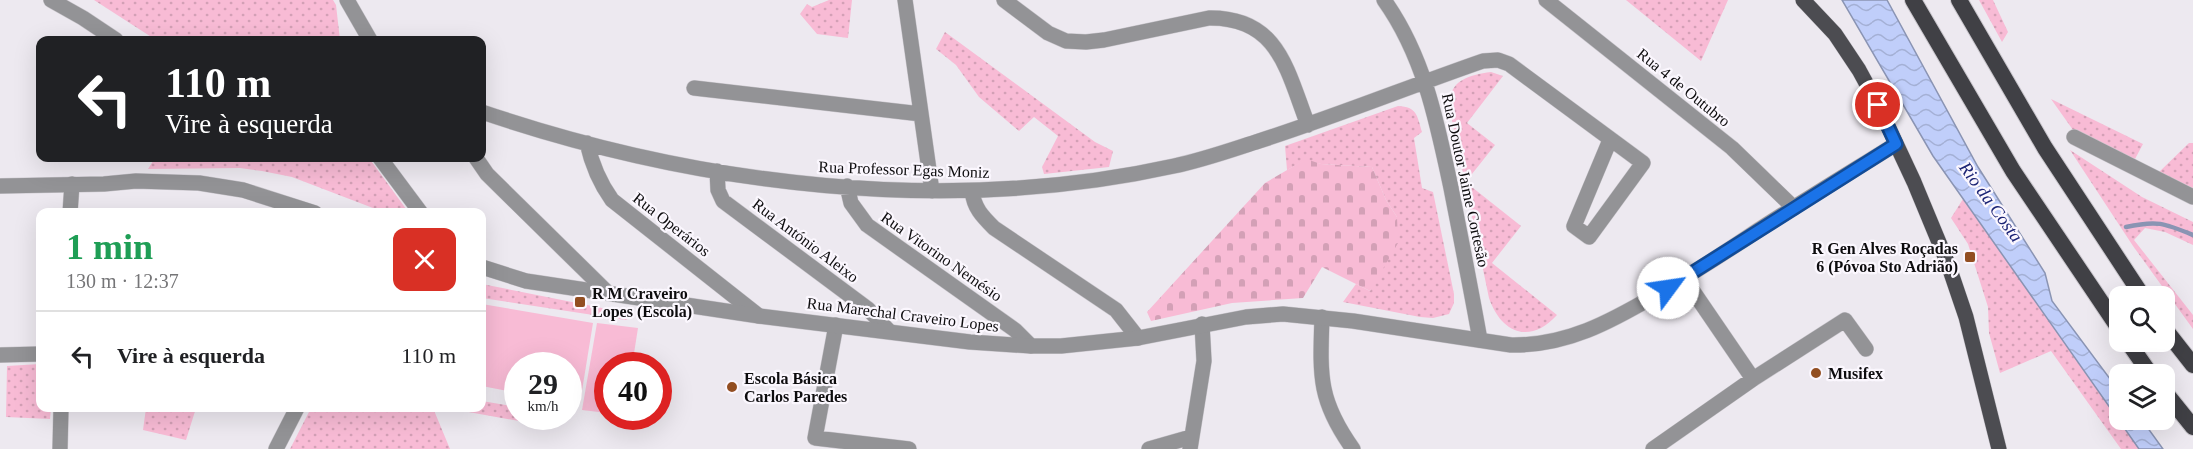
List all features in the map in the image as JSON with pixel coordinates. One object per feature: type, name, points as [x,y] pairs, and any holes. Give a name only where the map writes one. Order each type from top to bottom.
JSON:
[{"type":"highway","points":[[1913,0],[2013,171],[2109,314]]},
{"type":"highway","points":[[1959,0],[2045,148],[2136,286]]},
{"type":"highway","points":[[2175,342],[2193,365]]},
{"type":"highway","points":[[2175,405],[2193,427]]},
{"type":"main road","points":[[1803,0],[1835,34],[1859,70],[1896,144],[1948,264],[1966,317],[1999,449]]},
{"type":"street","points":[[51,0],[110,36]]},
{"type":"street","points":[[905,0],[932,191]]},
{"type":"street","points":[[1004,0],[1048,33],[1066,41],[1104,40],[1209,18],[1227,18],[1245,23],[1266,37],[1279,53],[1308,125]]},
{"type":"street","name":"Rua Doutor Jaime Cortesão","points":[[1384,0],[1409,40],[1425,81],[1439,130],[1480,340]]},
{"type":"street","name":"Rua 4 de Outubro","points":[[1546,0],[1732,148],[1794,207]]},
{"type":"street","points":[[352,2],[365,36]]},
{"type":"street","name":"Rua Professor Egas Moniz","points":[[486,113],[587,143],[717,171],[847,186],[972,191],[1060,186],[1130,175],[1218,155],[1308,125],[1483,61],[1498,60],[1509,64],[1610,140]]},
{"type":"street","points":[[694,88],[921,114]]},
{"type":"street","points":[[2074,136],[2193,197]]},
{"type":"street","points":[[1610,140],[1643,163],[1588,237],[1574,226],[1610,140]]},
{"type":"street","name":"Rua Operários","points":[[587,143],[591,165],[612,200],[759,316]]},
{"type":"street","name":"Rua Marechal Craveiro Lopes","points":[[486,268],[526,281],[759,316],[970,342],[1061,346],[1138,338],[1202,324],[1283,314],[1322,317],[1480,340],[1533,345],[1560,341],[1583,334],[1617,318],[1896,144]]},
{"type":"street","points":[[383,162],[417,208]]},
{"type":"street","points":[[479,162],[487,174],[608,293]]},
{"type":"street","name":"Rua António Aleixo","points":[[717,171],[718,190],[723,201],[868,309],[889,331]]},
{"type":"street","points":[[0,186],[136,182],[199,183],[243,190],[299,208]]},
{"type":"street","points":[[70,208],[72,184]]},
{"type":"street","name":"Rua Vitorino Nemésio","points":[[847,186],[850,203],[867,225],[1015,330],[1031,346]]},
{"type":"street","points":[[972,191],[973,205],[994,228],[1116,310],[1138,338]]},
{"type":"street","points":[[1684,278],[1753,379]]},
{"type":"street","points":[[1322,317],[1322,380],[1326,401],[1334,422],[1353,449]]},
{"type":"street","points":[[1653,449],[1753,379],[1845,320],[1866,349]]},
{"type":"street","points":[[836,324],[815,438],[909,449]]},
{"type":"street","points":[[1149,449],[1190,443],[1204,361],[1202,324]]},
{"type":"street","points":[[0,355],[36,354]]},
{"type":"street","points":[[60,449],[61,412]]},
{"type":"street","points":[[276,449],[295,412]]},
{"type":"green space","points":[[94,0],[333,0],[336,5],[340,36],[150,36]]},
{"type":"green space","points":[[829,0],[852,0],[848,38],[817,34],[800,14],[807,4],[812,7]]},
{"type":"green space","points":[[1626,0],[1728,0],[1701,61]]},
{"type":"green space","points":[[1979,0],[1993,0],[2008,32],[2002,42]]},
{"type":"green space","points":[[945,32],[1095,142],[1113,151],[1109,167],[1044,174],[1042,167],[1058,136],[1034,117],[1019,131],[979,97],[956,65],[936,49]]},
{"type":"green space","points":[[1491,72],[1503,76],[1467,123],[1495,145],[1468,179],[1468,184],[1521,226],[1492,263],[1557,315],[1537,330],[1527,332],[1517,331],[1501,320],[1489,298],[1449,106],[1452,90],[1462,80]]},
{"type":"green space","points":[[2051,99],[2143,144],[2135,159],[2073,130]]},
{"type":"green space","points":[[1398,106],[1413,110],[1419,121],[1422,132],[1414,138],[1422,188],[1433,192],[1454,294],[1454,303],[1449,314],[1433,318],[1343,302],[1356,284],[1370,291],[1397,217],[1386,200],[1372,167],[1321,164],[1306,160],[1287,170],[1285,146]]},
{"type":"green space","points":[[2189,143],[2193,143],[2193,188],[2158,173]]},
{"type":"green space","points":[[2070,150],[2142,197],[2193,222],[2193,245],[2165,232],[2145,228],[2134,240],[2170,286],[2162,286]]},
{"type":"green space","points":[[1306,159],[1321,164],[1372,167],[1386,200],[1397,217],[1398,243],[1370,291],[1322,267],[1303,298],[1232,303],[1151,321],[1147,312],[1265,183]]},
{"type":"green space","points":[[152,162],[372,162],[405,208],[373,208],[292,177],[262,171],[240,168],[148,169]]},
{"type":"green space","points":[[1963,199],[2109,406],[2109,430],[2126,430],[2139,449],[2121,449],[2051,351],[2000,373],[1989,333],[1988,307],[1968,244],[1951,218]]},
{"type":"green space","points":[[486,285],[632,314],[626,320],[486,299]]},
{"type":"green space","points":[[2175,292],[2193,315],[2193,329],[2175,304]]},
{"type":"green space","points":[[486,305],[593,323],[582,391],[582,352],[504,352],[504,390],[486,387]]},
{"type":"green space","points":[[597,323],[638,328],[634,352],[594,352],[594,411],[582,410]]},
{"type":"green space","points":[[36,364],[36,412],[51,412],[50,419],[6,417],[7,366]]},
{"type":"green space","points":[[486,402],[504,405],[504,418],[469,412],[486,412]]},
{"type":"green space","points":[[145,412],[195,412],[186,440],[143,430]]},
{"type":"green space","points":[[309,412],[435,412],[450,449],[290,449]]},
{"type":"water","name":"Rio da Costa","points":[[1842,0],[1887,0],[1978,167],[2045,273],[2052,301],[2109,378],[2109,406],[1933,156]]},
{"type":"water","points":[[2126,430],[2149,430],[2163,449],[2139,449]]},
{"type":"waterway","points":[[2126,227],[2153,223],[2193,235]]},
{"type":"place","name":"R Gen Alves Roçadas 6 (Póvoa Sto Adrião)","points":[[1970,257]]},
{"type":"place","name":"R M Craveiro Lopes (Escola)","points":[[580,302]]},
{"type":"place","name":"Musifex","points":[[1816,373]]},
{"type":"place","name":"Escola Básica Carlos Paredes","points":[[732,387]]},
{"type":"route","points":[[1668,288],[1896,144],[1878,105]]}]
